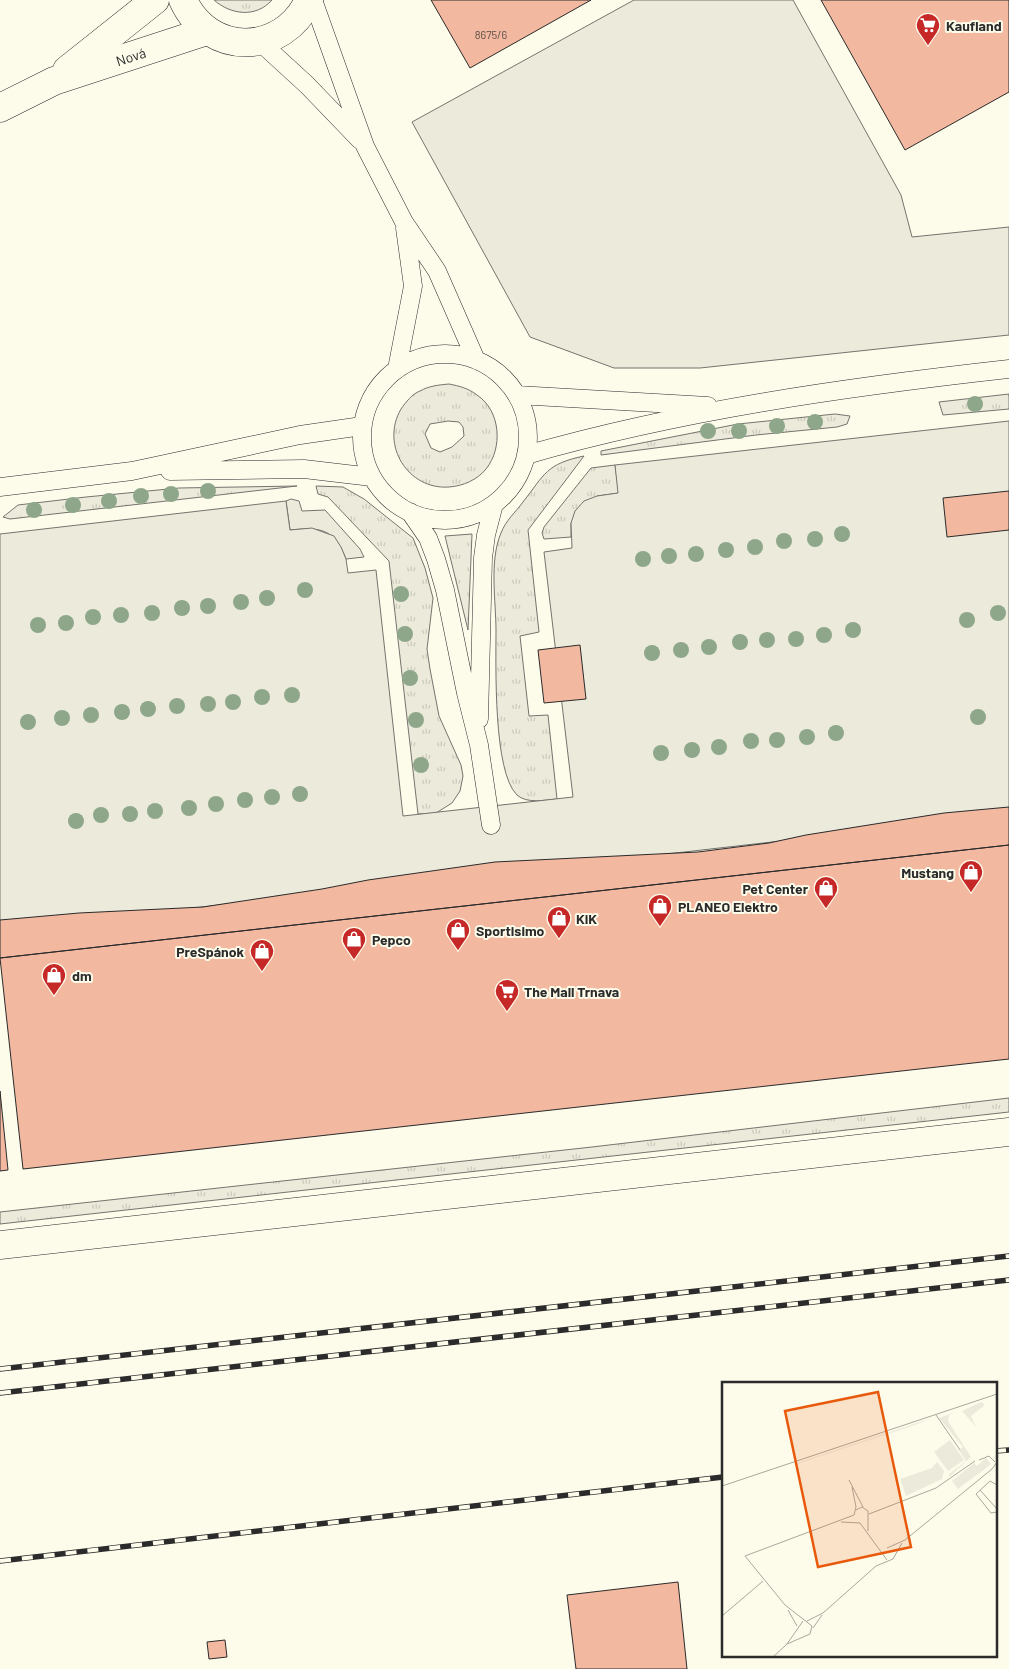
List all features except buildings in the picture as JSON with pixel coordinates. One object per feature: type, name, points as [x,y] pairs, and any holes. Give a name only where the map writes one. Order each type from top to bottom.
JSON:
[{"type":"street","name":"Nová","points":[[54,81],[155,0]]},
{"type":"street","points":[[183,0],[196,21],[206,31],[223,39],[241,43],[277,36],[292,26],[304,12],[309,0]]},
{"type":"street","name":"Nová","points":[[0,108],[54,81],[206,31]]},
{"type":"street","points":[[0,1245],[1009,1132]]},
{"type":"lane","points":[[313,0],[365,146],[404,222],[437,271],[476,360]]},
{"type":"lane","points":[[259,41],[307,85],[365,146]]},
{"type":"lane","points":[[396,369],[413,286],[404,222]]},
{"type":"lane","points":[[449,353],[476,360],[499,374],[517,395],[526,419],[528,431],[523,466],[511,487],[494,504],[461,520],[435,519],[410,512],[388,497],[372,477],[363,452],[362,426],[368,404],[384,380],[396,369],[422,357],[449,353]]},
{"type":"lane","points":[[526,455],[589,437],[733,408],[921,379],[1009,369]]},
{"type":"lane","points":[[517,395],[733,408]]},
{"type":"lane","points":[[0,487],[132,471],[300,435],[362,426]]},
{"type":"lane","points":[[132,471],[304,469],[372,477]]},
{"type":"lane","points":[[479,745],[483,558],[486,535],[494,504]]},
{"type":"lane","points":[[410,512],[428,538],[445,590],[466,693],[479,745],[491,825]]},
{"type":"green space","points":[[214,0],[272,0],[259,10],[243,12],[228,9]]},
{"type":"green space","points":[[449,384],[467,389],[485,402],[495,420],[497,441],[491,460],[486,469],[478,476],[469,482],[459,485],[449,487],[434,486],[421,481],[410,473],[402,463],[396,450],[394,437],[395,423],[401,409],[409,398],[417,392],[434,386]],"holes":[[[448,421],[459,422],[463,427],[464,436],[452,447],[440,452],[431,448],[425,434],[430,424]]]},
{"type":"green space","points":[[1009,394],[1009,409],[943,415],[939,402]]},
{"type":"green space","points":[[835,414],[850,416],[847,424],[837,427],[756,435],[601,455],[601,451],[738,424]]},
{"type":"green space","points":[[584,456],[528,530],[539,632],[520,636],[529,716],[548,715],[557,799],[542,801],[526,800],[517,795],[509,783],[500,742],[496,692],[494,581],[497,544],[505,524],[542,477],[562,463]]},
{"type":"green space","points":[[615,465],[619,493],[597,496],[571,523],[571,537],[544,539],[542,533],[544,527],[591,468]]},
{"type":"green space","points":[[297,486],[10,519],[3,517],[18,505],[86,497],[179,488]]},
{"type":"green space","points":[[316,486],[343,487],[364,499],[413,538],[425,568],[433,598],[427,649],[430,669],[439,716],[461,765],[463,776],[460,791],[452,803],[436,813],[418,814],[389,561],[328,497],[318,494]]},
{"type":"green space","points":[[291,499],[299,501],[302,511],[325,510],[360,549],[364,557],[346,559],[336,541],[325,532],[310,529],[290,530],[286,501]]},
{"type":"green space","points":[[472,534],[468,630],[445,536]]},
{"type":"green space","points":[[1009,1098],[1009,1112],[0,1224],[0,1212],[592,1147]]},
{"type":"shaded area","points":[[634,0],[793,0],[901,195],[912,237],[1009,227],[1009,335],[700,368],[614,368],[530,337],[412,122]]},
{"type":"shaded area","points":[[1009,421],[1009,815],[0,930],[0,534],[286,501],[290,530],[312,528],[334,536],[346,559],[348,573],[376,570],[403,816],[573,797],[544,552],[572,548],[571,523],[575,511],[584,501],[597,496],[618,493],[615,465]]},
{"type":"railway","points":[[0,1369],[1009,1256]]},
{"type":"railway","points":[[0,1393],[1009,1280]]},
{"type":"railway","points":[[996,1451],[1009,1450]]},
{"type":"railway","points":[[0,1561],[722,1477]]},
{"type":"place","name":"Kaufland","points":[[928,46]]},
{"type":"place","name":"Mustang","points":[[971,893]]},
{"type":"place","name":"Pet Center","points":[[826,909]]},
{"type":"place","name":"PLANEO Elektro","points":[[660,927]]},
{"type":"place","name":"KiK","points":[[559,939]]},
{"type":"place","name":"Sportisimo","points":[[458,951]]},
{"type":"place","name":"Pepco","points":[[354,960]]},
{"type":"place","name":"PreSpánok","points":[[262,972]]},
{"type":"place","name":"dm","points":[[54,996]]},
{"type":"place","name":"The Mall Trnava","points":[[507,1012]]}]
